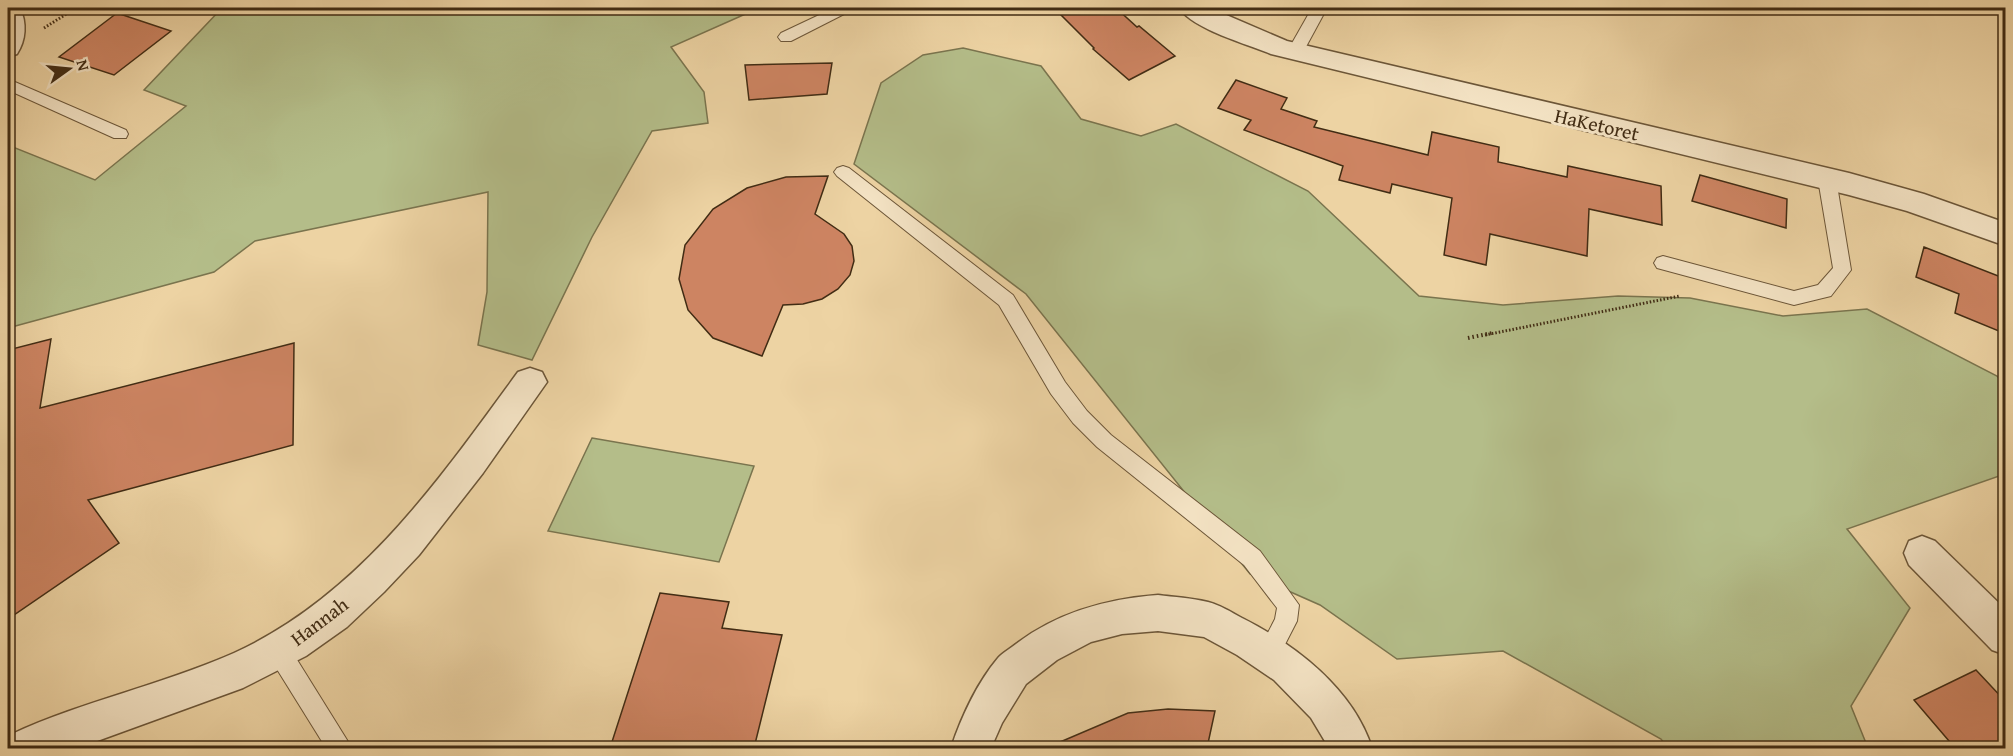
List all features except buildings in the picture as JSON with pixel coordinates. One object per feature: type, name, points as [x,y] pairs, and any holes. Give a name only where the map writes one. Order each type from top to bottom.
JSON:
[{"type":"street","points":[[8,8],[13,20],[8,48]]},
{"type":"street","name":"HaKetoret","points":[[1192,8],[1246,35],[1295,52],[1827,179],[1914,202],[2006,235]]},
{"type":"street","name":"Hannah","points":[[26,748],[249,665],[308,634],[363,587],[410,539],[462,475],[530,382]]},
{"type":"street","points":[[1922,553],[2006,638]]},
{"type":"street","points":[[971,748],[988,709],[1012,671],[1043,647],[1084,626],[1122,616],[1158,613],[1208,620],[1288,667],[1325,704],[1352,748]]},
{"type":"lane","points":[[786,38],[845,8]]},
{"type":"lane","points":[[1295,52],[1319,8]]},
{"type":"lane","points":[[8,84],[120,134]]},
{"type":"lane","points":[[843,172],[1006,300],[1058,388],[1080,417],[1104,441],[1252,558],[1288,605],[1287,621],[1268,654]]},
{"type":"lane","points":[[1663,263],[1794,298],[1824,291],[1842,270],[1827,179]]},
{"type":"lane","points":[[278,650],[339,748]]},
{"type":"path","points":[[1468,338],[1683,296]]},
{"type":"green space","points":[[222,8],[759,8],[671,47],[704,92],[708,123],[652,131],[592,237],[532,360],[478,345],[487,292],[488,192],[255,241],[214,272],[8,328],[8,145],[95,180],[186,106],[144,90]]},
{"type":"green space","points":[[963,48],[1041,66],[1081,119],[1141,136],[1176,124],[1308,191],[1419,296],[1503,305],[1618,296],[1690,298],[1783,316],[1867,309],[1997,376],[2005,385],[2005,474],[1847,529],[1910,608],[1851,706],[1868,748],[1668,748],[1661,739],[1503,651],[1397,659],[1320,605],[1250,574],[1026,294],[854,164],[881,83],[923,55]]},
{"type":"green space","points":[[592,438],[754,466],[719,562],[548,531]]}]
